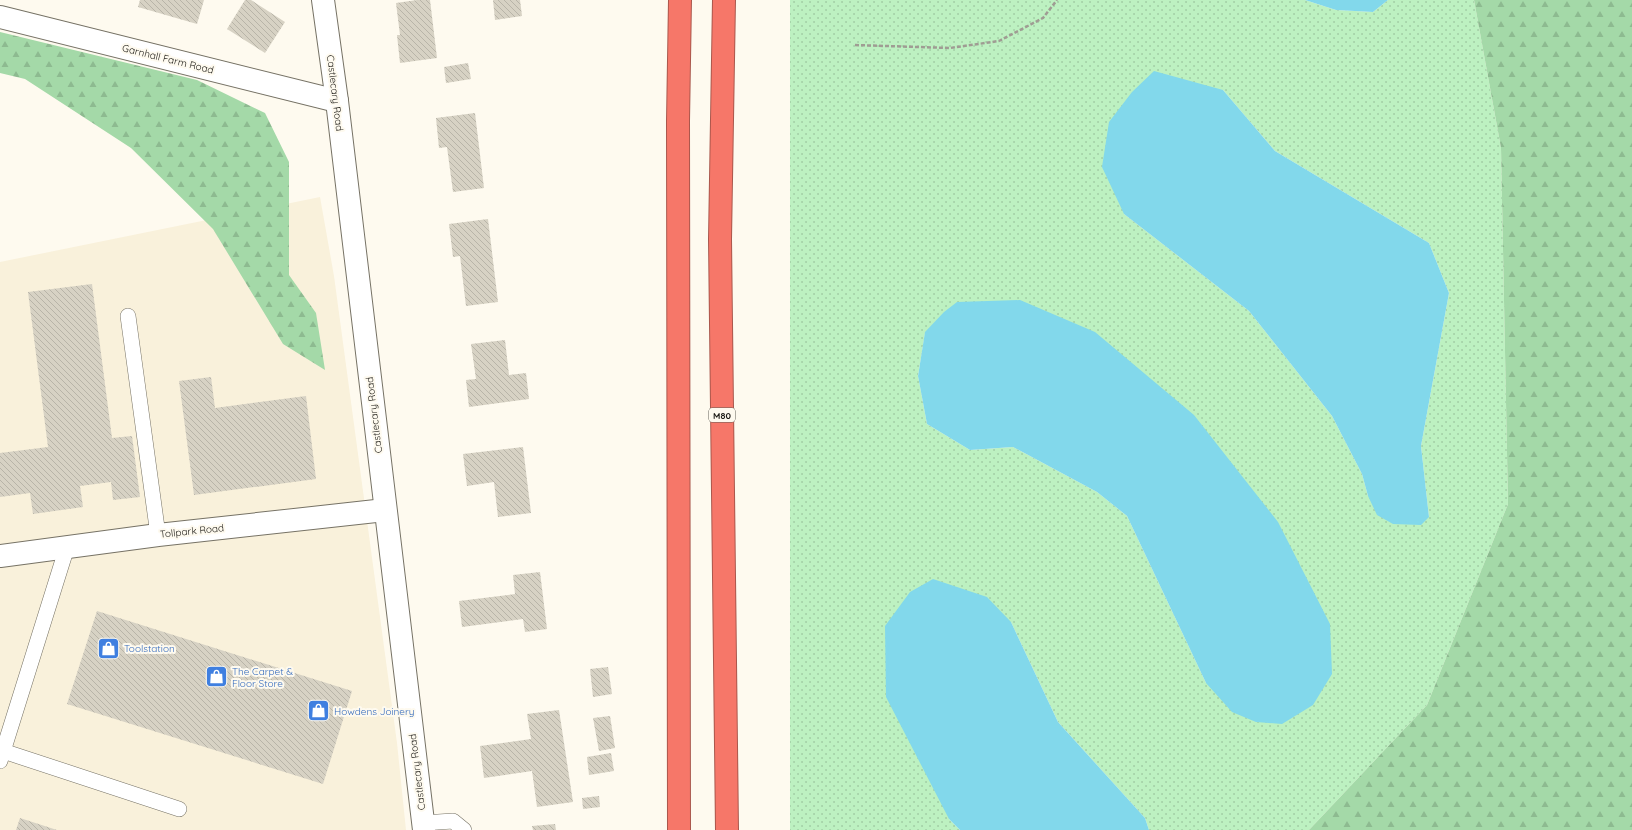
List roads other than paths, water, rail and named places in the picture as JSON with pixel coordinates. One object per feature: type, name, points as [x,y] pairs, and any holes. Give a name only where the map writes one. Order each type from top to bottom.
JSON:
[{"type":"highway","points":[[679,830],[678,121],[680,0]]},
{"type":"highway","name":"M80","points":[[724,0],[720,239],[727,830]]},
{"type":"main road","name":"Castlecary Road","points":[[323,0],[337,101],[424,827]]},
{"type":"main road","name":"Garnhall Farm Road","points":[[0,16],[337,101]]},
{"type":"main road","name":"Tollpark Road","points":[[0,556],[158,535],[385,510]]},
{"type":"lane","points":[[128,316],[158,535]]},
{"type":"lane","points":[[67,547],[2,756],[179,809]]},
{"type":"lane","points":[[424,827],[453,821],[464,830]]},
{"type":"water","points":[[1305,0],[1388,0],[1373,12],[1336,10]]},
{"type":"water","points":[[1154,71],[1223,90],[1275,151],[1429,243],[1449,293],[1421,446],[1429,517],[1421,525],[1393,524],[1377,515],[1368,496],[1362,474],[1332,416],[1249,311],[1124,214],[1102,167],[1109,122],[1132,92]]},
{"type":"water","points":[[1020,300],[1095,332],[1194,415],[1278,522],[1330,624],[1332,674],[1313,705],[1282,724],[1256,722],[1232,712],[1206,683],[1127,516],[1097,492],[1013,447],[970,450],[927,424],[918,376],[925,332],[944,312],[957,302]]},
{"type":"water","points":[[933,579],[987,597],[1011,622],[1058,722],[1145,818],[1149,830],[960,830],[949,819],[886,697],[885,626],[910,592]]},
{"type":"place","name":"Toolstation","points":[[108,648]]},
{"type":"place","name":"The Carpet & Floor Store","points":[[217,677]]},
{"type":"place","name":"Howdens Joinery","points":[[318,711]]}]
